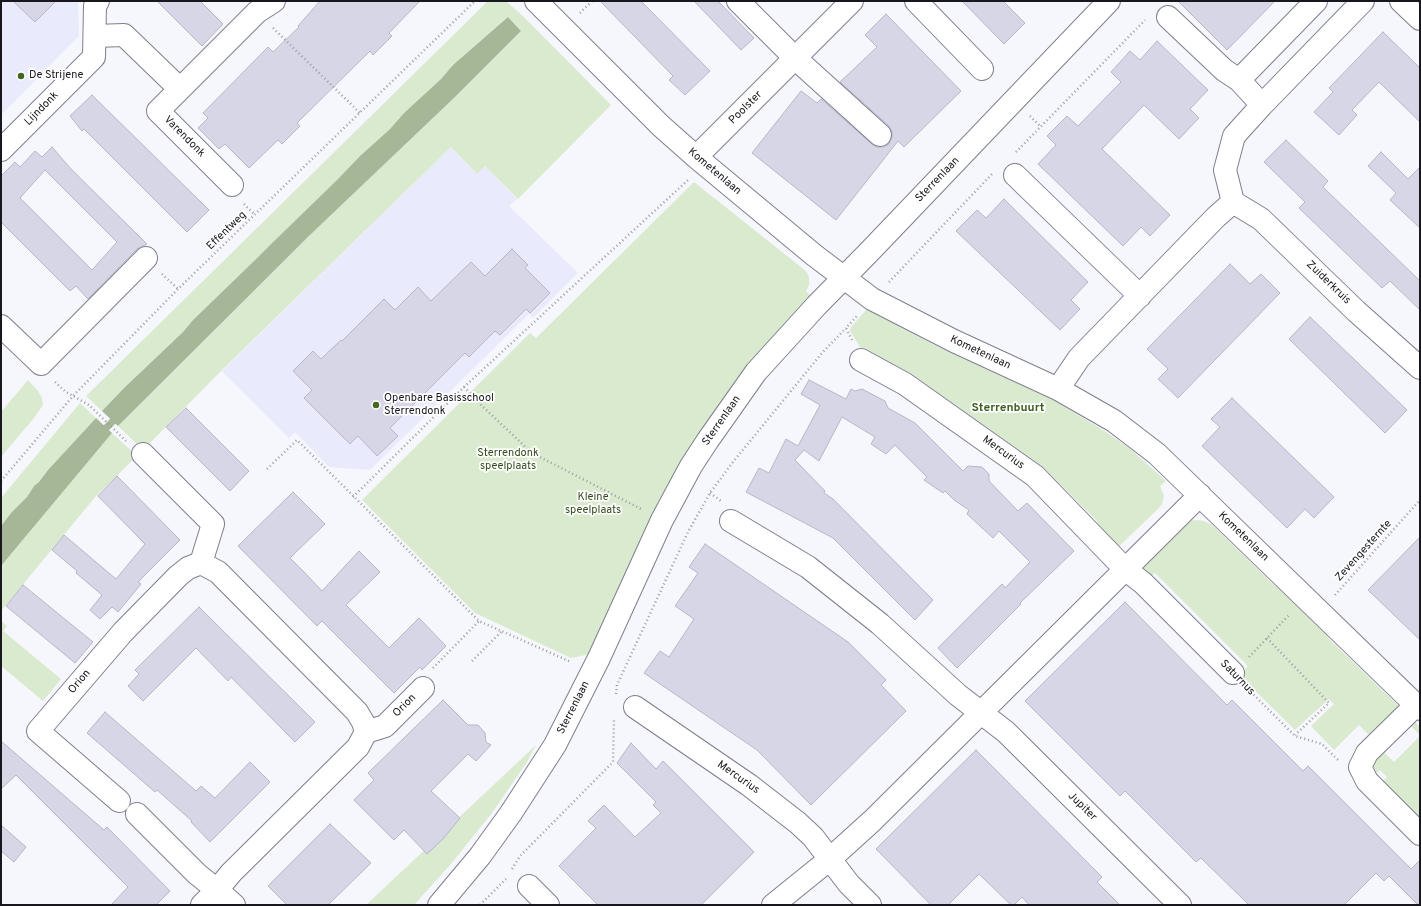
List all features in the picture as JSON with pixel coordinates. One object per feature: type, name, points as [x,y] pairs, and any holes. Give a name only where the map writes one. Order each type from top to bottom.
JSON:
[{"type":"street","name":"Lijndonk","points":[[1,150],[94,57],[95,6],[98,1]]},
{"type":"street","name":"Kometenlaan","points":[[536,1],[661,126],[700,161],[814,255],[872,299],[954,341],[1058,389],[1114,421],[1157,454],[1418,707]]},
{"type":"street","points":[[738,1],[795,58],[880,135]]},
{"type":"street","name":"Poolster","points":[[700,161],[795,58],[852,1]]},
{"type":"street","points":[[916,1],[982,69]]},
{"type":"street","points":[[1239,80],[1316,1]]},
{"type":"street","points":[[1058,389],[1079,358],[1216,217],[1233,202],[1225,170],[1234,136],[1363,1]]},
{"type":"street","points":[[1401,1],[1420,19]]},
{"type":"street","name":"Sterrenlaan","points":[[439,905],[480,856],[511,813],[551,752],[599,658],[662,520],[691,466],[756,372],[816,305],[844,278],[1107,3]]},
{"type":"street","name":"Varendonk","points":[[232,185],[158,111],[266,6]]},
{"type":"street","points":[[1168,17],[1224,70],[1239,80],[1262,105]]},
{"type":"street","points":[[95,36],[124,35],[180,89]]},
{"type":"street","points":[[1015,175],[1140,296]]},
{"type":"street","name":"Zuiderkruis","points":[[1233,202],[1261,219],[1356,311],[1420,368]]},
{"type":"street","points":[[1,326],[41,364],[146,258]]},
{"type":"street","name":"Mercurius","points":[[861,360],[905,384],[1035,476],[1125,569]]},
{"type":"street","points":[[137,449],[213,524],[201,563],[218,572],[357,712],[363,722],[366,732],[358,747],[231,873],[209,898]]},
{"type":"street","points":[[773,905],[830,859],[872,821],[1200,495]]},
{"type":"street","points":[[731,521],[808,567],[880,624],[958,695],[981,712]]},
{"type":"street","name":"Orion","points":[[119,801],[38,731],[134,621],[178,576],[188,568],[201,563]]},
{"type":"street","name":"Saturnus","points":[[1125,569],[1143,583],[1233,673]]},
{"type":"street","name":"Orion","points":[[366,732],[385,726],[423,688]]},
{"type":"street","name":"Mercurius","points":[[635,707],[749,785],[798,823],[813,837],[830,859]]},
{"type":"street","points":[[1418,707],[1367,752],[1360,767],[1367,781],[1420,834]]},
{"type":"street","name":"Jupiter","points":[[981,712],[1006,732],[1180,905]]},
{"type":"street","points":[[137,814],[197,874],[209,898],[234,905]]},
{"type":"street","points":[[830,859],[849,884],[870,905]]},
{"type":"street","points":[[529,886],[548,905]]},
{"type":"path","name":"Effentweg","points":[[1,482],[72,396],[178,289],[475,1]]},
{"type":"path","points":[[266,6],[360,113]]},
{"type":"path","points":[[353,496],[464,387],[700,161]]},
{"type":"path","points":[[615,694],[688,532],[710,493],[733,462],[822,353],[846,328]]},
{"type":"path","points":[[464,387],[532,453],[688,532]]},
{"type":"path","points":[[72,396],[89,405],[137,449]]},
{"type":"path","points":[[268,469],[298,440],[479,621],[570,662],[599,658],[625,670]]},
{"type":"path","name":"Zevengesternte","points":[[1233,673],[1267,638],[1313,605],[1420,500]]},
{"type":"path","points":[[423,688],[426,675],[479,621]]},
{"type":"path","points":[[472,661],[501,632]]},
{"type":"path","points":[[1267,638],[1329,703],[1295,736]]},
{"type":"path","name":"Saturnus","points":[[1233,673],[1295,736],[1322,744],[1343,764],[1360,767]]},
{"type":"path","points":[[480,905],[505,880],[520,856],[612,762],[614,717]]},
{"type":"shaded area","name":"De Strijene","points":[[1,1],[78,1],[79,36],[1,115]]},
{"type":"shaded area","points":[[508,17],[521,31],[455,97],[310,235],[118,426],[102,411],[360,156],[441,79],[453,65]]},
{"type":"shaded area","points":[[451,147],[477,174],[485,166],[517,199],[509,206],[578,273],[533,318],[529,314],[370,470],[329,467],[295,432],[289,438],[222,371]]},
{"type":"shaded area","points":[[96,418],[112,433],[1,566],[1,526],[11,513],[27,497],[34,486],[48,470]]},
{"type":"green space","points":[[488,1],[506,1],[524,17],[611,105],[518,199],[485,166],[477,174],[451,147],[222,370],[143,450],[118,426],[310,235],[455,97],[521,31],[508,17],[453,65],[441,79],[360,156],[102,411],[86,396]]},
{"type":"green space","points":[[694,182],[806,271],[809,277],[809,285],[806,291],[811,296],[650,523],[595,639],[599,646],[595,653],[571,658],[475,613],[362,500],[530,333],[536,338]]},
{"type":"green space","points":[[868,308],[885,319],[938,347],[1055,401],[1106,432],[1129,448],[1166,481],[1160,486],[1164,496],[1162,504],[1114,551],[1093,528],[1098,522],[1042,466],[912,374],[860,347],[850,331],[851,327]]},
{"type":"green space","points":[[28,380],[38,391],[42,398],[43,405],[1,457],[1,412]]},
{"type":"green space","points":[[80,403],[96,418],[48,470],[34,486],[27,497],[11,513],[1,526],[1,498]]},
{"type":"green space","points":[[112,433],[137,456],[96,496],[1,611],[1,566]]},
{"type":"green space","points":[[1189,521],[1204,521],[1212,525],[1273,584],[1293,598],[1317,620],[1330,640],[1400,707],[1371,737],[1359,725],[1334,750],[1311,726],[1334,704],[1329,699],[1295,730],[1239,675],[1248,666],[1155,573],[1149,578],[1139,568]]},
{"type":"green space","points":[[1,621],[7,626],[3,631],[61,679],[43,701],[1,666]]},
{"type":"green space","points":[[1413,720],[1420,727],[1420,735],[1409,724]]},
{"type":"green space","points":[[1420,736],[1420,824],[1380,784],[1387,777],[1380,770],[1374,776],[1372,765],[1382,750],[1394,762]]},
{"type":"green space","points":[[536,745],[527,762],[492,813],[451,864],[414,905],[366,905]]},
{"type":"building","points":[[13,1],[56,1],[35,22]]},
{"type":"building","points":[[157,1],[200,1],[223,24],[202,46]]},
{"type":"building","points":[[320,1],[420,1],[389,33],[392,36],[373,55],[370,51],[297,123],[300,126],[282,144],[278,140],[249,168],[225,144],[219,149],[198,128],[208,118],[203,113],[268,47],[273,52],[299,27],[298,26]]},
{"type":"building","points":[[600,1],[641,1],[710,71],[685,95],[669,80],[673,76]]},
{"type":"building","points":[[694,1],[718,1],[754,38],[741,50]]},
{"type":"building","points":[[962,1],[1003,1],[1025,23],[1004,44]]},
{"type":"building","points":[[1178,1],[1275,1],[1227,50]]},
{"type":"building","points":[[886,14],[961,91],[904,147],[898,141],[836,220],[752,153],[801,91],[817,103],[821,99],[872,144],[877,147],[883,147],[889,144],[892,137],[892,132],[889,126],[840,82],[877,47],[865,35]]},
{"type":"building","points":[[1383,32],[1420,68],[1420,122],[1379,82],[1352,110],[1357,115],[1339,135],[1314,112],[1333,92],[1329,88]]},
{"type":"building","points":[[1157,41],[1208,90],[1190,109],[1199,118],[1179,139],[1144,105],[1102,149],[1170,215],[1150,236],[1141,227],[1123,246],[1038,164],[1056,145],[1047,136],[1067,116],[1078,126],[1121,82],[1111,72],[1130,51],[1140,60]]},
{"type":"building","points":[[92,95],[209,210],[187,232],[84,129],[82,131],[70,116]]},
{"type":"building","points":[[1286,140],[1328,181],[1323,187],[1420,281],[1420,310],[1390,281],[1382,288],[1299,208],[1305,202],[1264,162]]},
{"type":"building","points":[[52,147],[71,169],[147,244],[137,249],[88,299],[76,286],[70,291],[1,222],[1,176],[15,162],[20,167],[35,151],[42,157]],"holes":[[[45,170],[117,242],[92,270],[20,198]]]},
{"type":"building","points":[[1381,152],[1408,179],[1420,167],[1420,228],[1390,200],[1396,193],[1368,166]]},
{"type":"building","points":[[1004,199],[1088,282],[1071,300],[1080,309],[1060,330],[956,231],[977,210],[986,218]]},
{"type":"building","points":[[512,249],[528,265],[525,268],[550,293],[530,313],[526,309],[500,335],[495,331],[469,357],[465,353],[390,428],[398,436],[377,456],[358,436],[350,444],[304,398],[312,390],[293,371],[313,351],[321,359],[341,340],[342,341],[384,299],[395,310],[418,287],[431,301],[471,262],[485,276]]},
{"type":"building","points":[[1230,264],[1250,284],[1261,274],[1280,293],[1178,398],[1158,379],[1168,369],[1147,349]]},
{"type":"building","points":[[1310,317],[1407,410],[1385,433],[1289,339]]},
{"type":"building","points":[[809,380],[846,399],[851,389],[855,391],[862,389],[885,401],[888,408],[915,423],[963,471],[968,466],[982,467],[989,474],[989,481],[1018,511],[1027,503],[1074,551],[1020,603],[1021,604],[957,668],[938,648],[1002,584],[1005,588],[1030,562],[999,531],[993,538],[967,514],[969,510],[954,500],[945,491],[943,493],[924,480],[927,477],[895,445],[886,454],[871,444],[875,437],[842,417],[819,461],[804,450],[795,460],[825,491],[824,493],[833,499],[933,600],[915,620],[833,538],[746,492],[759,468],[769,473],[786,439],[798,446],[820,405],[801,394]]},
{"type":"building","points":[[1232,398],[1334,497],[1314,518],[1305,509],[1287,528],[1202,446],[1220,427],[1211,419]]},
{"type":"building","points":[[186,408],[249,471],[230,491],[166,427]]},
{"type":"building","points":[[117,476],[180,540],[138,582],[141,584],[118,612],[112,607],[100,619],[90,610],[102,595],[52,550],[64,535],[116,579],[145,544],[98,496]]},
{"type":"building","points":[[293,492],[325,524],[290,558],[322,591],[359,551],[380,572],[346,605],[389,648],[419,618],[446,646],[422,670],[420,667],[394,693],[322,621],[317,626],[238,546]]},
{"type":"building","points":[[1420,537],[1420,640],[1368,590]]},
{"type":"building","points":[[705,544],[848,642],[886,680],[881,685],[906,711],[811,805],[757,750],[644,673],[660,651],[669,657],[694,619],[675,606],[698,573],[689,567]]},
{"type":"building","points":[[23,585],[93,642],[75,663],[6,606]]},
{"type":"building","points":[[1125,602],[1227,705],[1232,700],[1303,771],[1308,766],[1411,869],[1420,860],[1420,905],[1418,905],[1389,876],[1384,881],[1376,873],[1344,905],[1249,905],[1201,858],[1196,862],[1125,791],[1120,796],[1025,701]]},
{"type":"building","points":[[199,607],[315,722],[295,742],[231,677],[228,681],[196,648],[143,701],[128,686],[139,674],[135,670]]},
{"type":"building","points":[[443,700],[468,725],[478,725],[485,733],[486,742],[491,745],[476,761],[468,754],[431,791],[460,818],[443,839],[427,854],[404,830],[394,840],[354,800],[374,780],[368,773]]},
{"type":"building","points":[[105,712],[196,791],[201,786],[215,798],[250,762],[270,782],[210,842],[191,822],[192,821],[157,790],[155,792],[87,733]]},
{"type":"building","points":[[1,741],[104,830],[107,827],[170,891],[156,905],[111,905],[128,887],[16,775],[1,789]]},
{"type":"building","points":[[631,743],[656,769],[663,761],[754,852],[701,905],[598,905],[559,866],[596,828],[588,821],[604,805],[635,837],[661,813],[653,805],[656,802],[617,763]]},
{"type":"building","points":[[976,750],[1102,877],[1097,882],[1120,905],[1029,905],[1022,897],[1014,905],[1011,905],[979,874],[948,905],[931,905],[876,849]]},
{"type":"building","points":[[330,824],[371,863],[328,905],[287,905],[268,886]]},
{"type":"building","points":[[1,825],[26,847],[14,862],[1,851]]},
{"type":"waterway","points":[[100,434],[119,415]]},
{"type":"place","name":"De Strijene","points":[[21,76]]},
{"type":"place","name":"Openbare Basisschool Sterrendonk","points":[[376,405]]},
{"type":"district","name":"Sterrenbuurt","points":[[1008,409]]},
{"type":"park label","name":"Sterrendonk speelplaats","points":[[508,460]]},
{"type":"park label","name":"Kleine speelplaats","points":[[593,504]]}]
